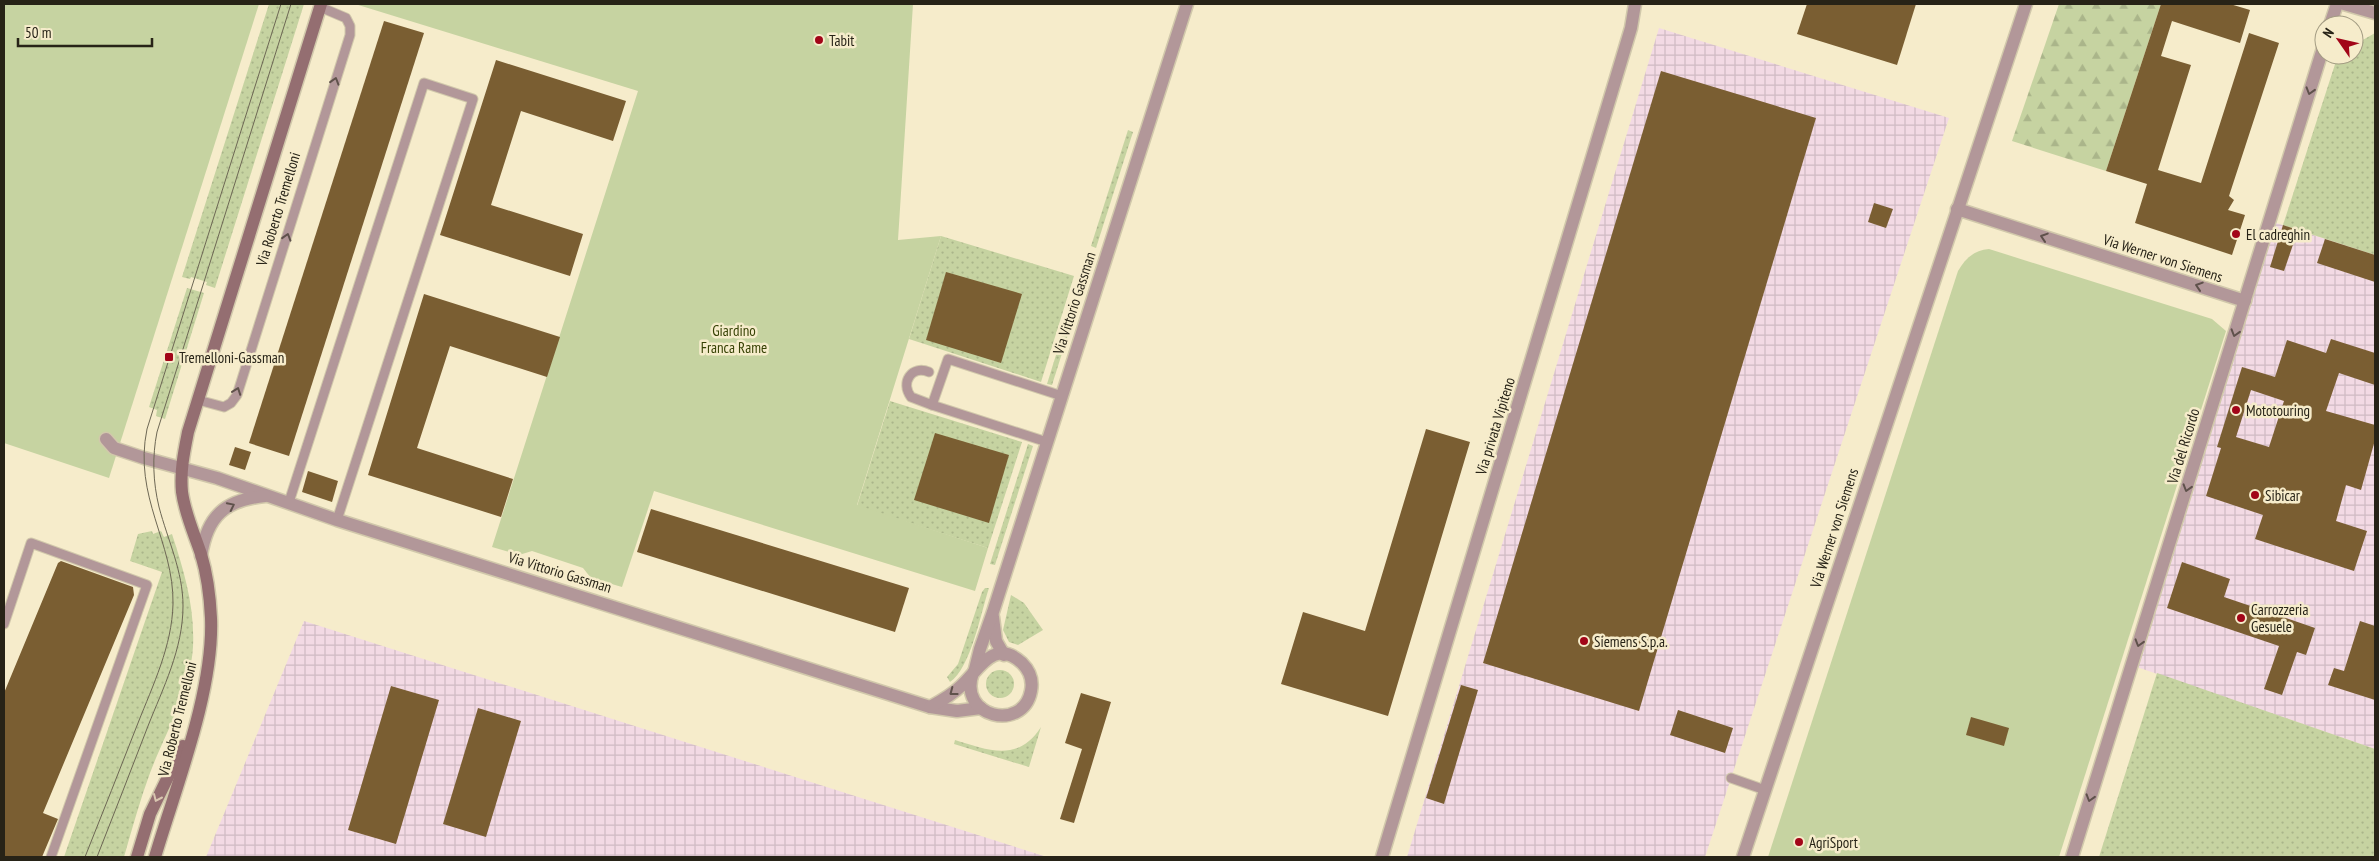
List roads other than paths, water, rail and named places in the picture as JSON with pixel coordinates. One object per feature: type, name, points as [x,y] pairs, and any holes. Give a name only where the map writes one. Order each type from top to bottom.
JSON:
[{"type":"street","name":"Via Vittorio Gassman","points":[[930,707],[955,692],[974,671],[986,659],[1004,655],[1018,660],[1028,670],[1032,684],[1030,695],[1022,708],[1008,715],[993,715],[981,708],[971,691],[974,671],[1187,4]]},
{"type":"street","name":"Via privata Vipiteno","points":[[1382,857],[1631,28],[1635,4]]},
{"type":"street","name":"Via Werner von Siemens","points":[[1743,857],[2026,4]]},
{"type":"street","points":[[2344,4],[2375,13]]},
{"type":"street","name":"Via Roberto Tremelloni","points":[[155,857],[195,724],[205,684],[212,637],[209,597],[201,556],[185,509],[181,470],[188,432],[320,5]]},
{"type":"street","name":"Via del Ricordo","points":[[2072,857],[2318,65]]},
{"type":"street","name":"Via Werner von Siemens","points":[[1957,209],[2245,301]]},
{"type":"street","name":"Via Vittorio Gassman","points":[[106,439],[114,448],[181,470],[210,476],[338,520],[930,707],[957,712],[981,708]]},
{"type":"street","name":"Via Roberto Tremelloni","points":[[201,556],[208,529],[217,514],[235,503],[270,496]]},
{"type":"street","name":"Via Vittorio Gassman","points":[[993,612],[994,635],[1004,655]]},
{"type":"street","points":[[137,857],[150,814],[169,772],[195,724]]},
{"type":"lane","name":"Via Roberto Tremelloni","points":[[198,400],[224,407],[231,403],[237,395],[350,35],[350,26],[346,18],[320,5]]},
{"type":"lane","points":[[289,502],[424,83],[473,99],[338,520]]},
{"type":"lane","points":[[932,405],[948,359],[1062,396]]},
{"type":"lane","points":[[929,372],[920,369],[911,373],[906,382],[906,388],[910,397],[1047,442]]},
{"type":"lane","points":[[4,624],[31,543],[147,585],[52,857]]},
{"type":"lane","points":[[1731,778],[1765,790]]},
{"type":"tram line","points":[[85,857],[155,680],[172,620],[172,581],[149,498],[145,476],[144,453],[147,429],[281,4]]},
{"type":"tram line","points":[[97,857],[171,668],[180,638],[183,606],[181,581],[155,488],[154,460],[157,432],[291,4]]},
{"type":"place","name":"Tabit","points":[[819,40]]},
{"type":"place","name":"El cadreghin","points":[[2236,234]]},
{"type":"place","name":"Tremelloni-Gassman","points":[[169,357]]},
{"type":"place","name":"Mototouring","points":[[2236,410]]},
{"type":"place","name":"Sibicar","points":[[2255,495]]},
{"type":"place","name":"Carrozzeria Gesuele","points":[[2241,618]]},
{"type":"place","name":"Siemens S.p.a.","points":[[1584,641]]},
{"type":"place","name":"AgriSport","points":[[1799,842]]},
{"type":"park label","name":"Giardino Franca Rame","points":[[734,338]]}]
